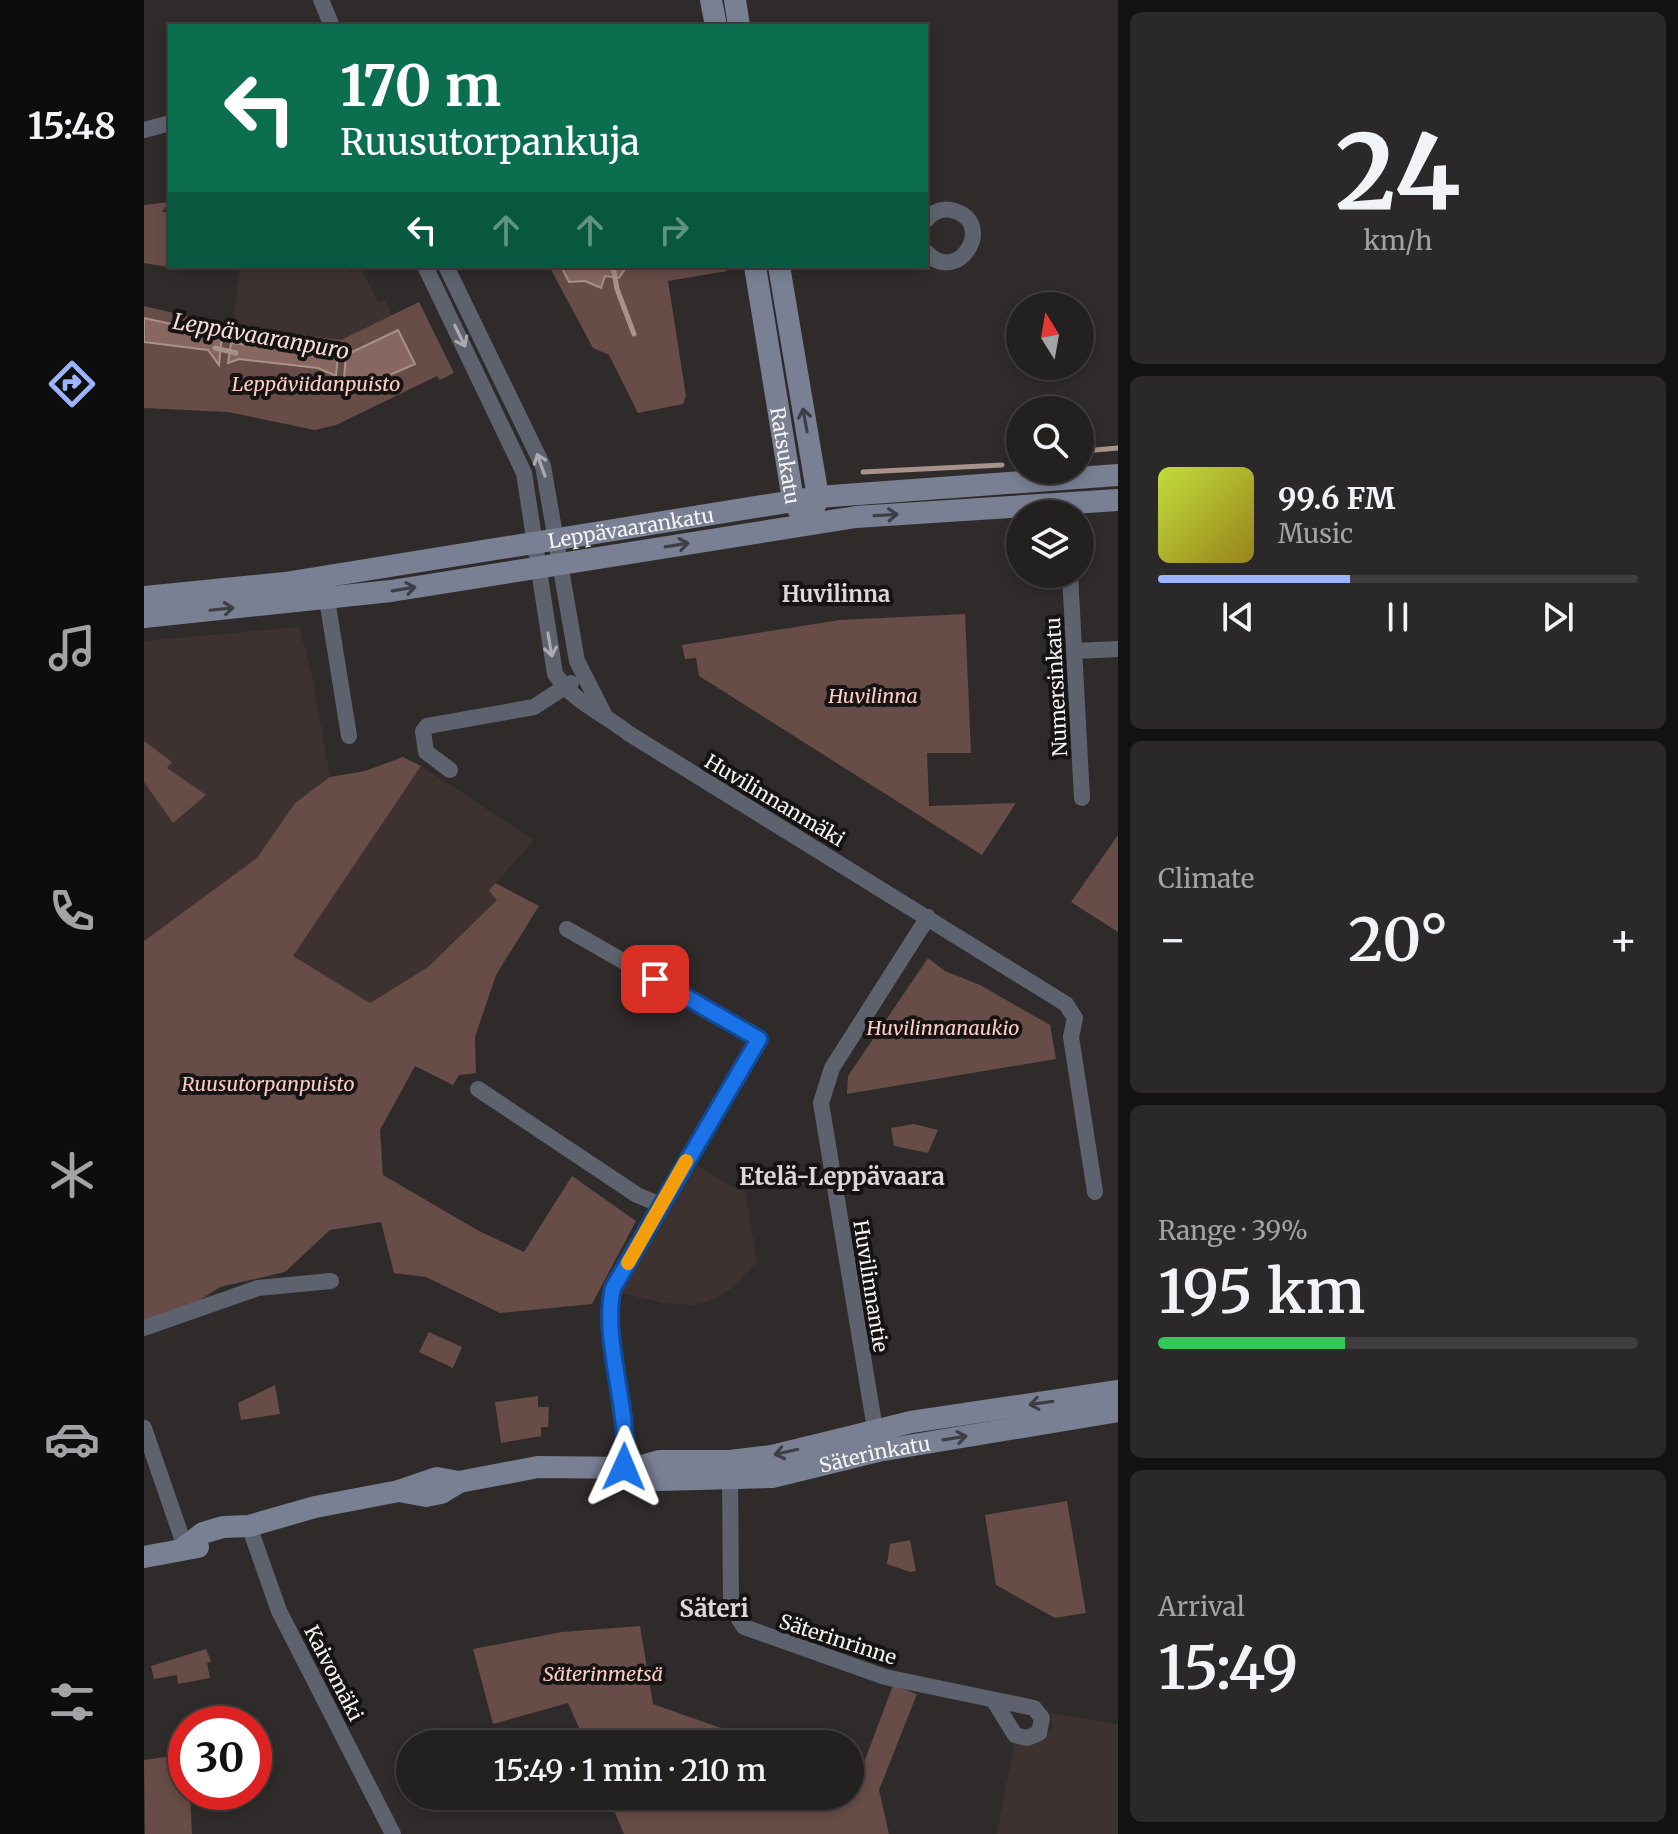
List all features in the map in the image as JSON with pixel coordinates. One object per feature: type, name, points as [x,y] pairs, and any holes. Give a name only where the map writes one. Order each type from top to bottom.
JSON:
[{"type":"main road","points":[[711,0],[716,24]]},
{"type":"main road","points":[[735,0],[739,24]]},
{"type":"main road","name":"Ratsukatu","points":[[756,268],[793,500],[808,524]]},
{"type":"main road","name":"Ratsukatu","points":[[779,268],[818,497],[808,524]]},
{"type":"main road","name":"Leppävaarankatu","points":[[1094,477],[1118,475]]},
{"type":"main road","name":"Leppävaarankatu","points":[[144,617],[325,588],[534,545],[793,500],[1008,484]]},
{"type":"main road","name":"Leppävaarankatu","points":[[1094,504],[1118,500]]},
{"type":"main road","name":"Leppävaarankatu","points":[[144,597],[325,588],[536,568],[856,517],[1006,511]]},
{"type":"main road","name":"Säterinkatu","points":[[876,1440],[1118,1391]]},
{"type":"main road","name":"Säterinkatu","points":[[144,1557],[185,1547],[207,1547],[228,1541],[249,1526],[315,1507],[399,1491],[437,1478],[459,1482],[538,1467],[630,1467],[659,1461],[730,1471],[772,1456],[876,1440],[1118,1411]]},
{"type":"street","points":[[323,1],[331,24]]},
{"type":"street","points":[[144,130],[168,124]]},
{"type":"street","points":[[928,218],[935,212],[951,210],[966,218],[973,233],[969,250],[955,261],[937,260],[928,253]]},
{"type":"street","points":[[426,268],[524,473],[536,568],[555,674],[564,687]]},
{"type":"street","name":"Huvilinnanmäki","points":[[447,268],[543,466],[582,676],[604,714]]},
{"type":"street","points":[[325,588],[349,736]]},
{"type":"street","name":"Numersinkatu","points":[[1071,588],[1082,798]]},
{"type":"street","points":[[1075,651],[1118,649]]},
{"type":"street","points":[[450,770],[426,752],[423,731],[427,726],[528,709],[582,676]]},
{"type":"street","name":"Huvilinnanmäki","points":[[564,687],[585,708],[604,714],[628,733],[928,917]]},
{"type":"street","points":[[928,917],[1066,1004],[1075,1018],[1071,1037],[1095,1192]]},
{"type":"street","name":"Huvilinnantie","points":[[876,1440],[821,1103],[832,1068],[928,917]]},
{"type":"street","points":[[567,929],[759,1039],[613,1288],[611,1299],[630,1467]]},
{"type":"street","points":[[478,1089],[637,1195],[663,1206]]},
{"type":"street","points":[[144,1328],[258,1288],[331,1281]]},
{"type":"street","points":[[144,1428],[185,1547]]},
{"type":"street","name":"Säterinrinne","points":[[730,1471],[731,1606],[744,1627],[885,1677],[994,1701]]},
{"type":"street","name":"Kaivomäki","points":[[249,1526],[279,1611],[393,1834]]},
{"type":"shaded area","points":[[240,268],[348,268],[351,272],[360,268],[379,303],[385,300],[392,315],[341,340],[233,327]]},
{"type":"shaded area","points":[[562,268],[626,268],[619,278],[605,276],[601,288],[585,281],[569,282]]},
{"type":"shaded area","points":[[144,318],[222,335],[219,365],[208,350],[144,342]]},
{"type":"shaded area","points":[[398,330],[415,364],[376,381],[344,378],[346,355]]},
{"type":"shaded area","points":[[231,343],[338,355],[336,376],[318,368],[239,359],[228,363]]},
{"type":"shaded area","points":[[299,627],[311,670],[330,777],[295,803],[257,858],[144,941],[144,641]]},
{"type":"shaded area","points":[[421,766],[534,840],[489,891],[497,900],[428,967],[370,1003],[293,956]]},
{"type":"shaded area","points":[[697,1166],[738,1190],[745,1190],[757,1262],[732,1288],[717,1298],[696,1305],[663,1303],[622,1293]]},
{"type":"shaded area","points":[[1051,1713],[1118,1724],[1118,1834],[997,1834],[1015,1742],[1031,1745],[1041,1741],[1052,1727]]},
{"type":"green space","points":[[168,202],[162,212],[168,212],[168,267],[144,263],[144,205]]},
{"type":"green space","points":[[550,268],[726,268],[727,271],[668,281],[686,396],[683,404],[638,413],[609,355],[593,348]]},
{"type":"green space","name":"Leppäviidanpuisto","points":[[419,302],[454,373],[440,380],[437,376],[336,425],[315,430],[228,412],[144,408],[144,306],[233,327],[341,340]]},
{"type":"green space","name":"Huvilinna","points":[[965,614],[971,753],[927,753],[929,806],[1016,803],[982,855],[699,676],[696,658],[685,659],[682,645],[840,620]]},
{"type":"green space","points":[[144,741],[172,762],[167,768],[206,795],[173,823],[144,782]]},
{"type":"green space","name":"Ruusutorpanpuisto","points":[[403,757],[421,766],[293,956],[370,1003],[428,967],[497,900],[489,891],[495,883],[539,906],[496,975],[475,1037],[476,1073],[459,1075],[453,1085],[415,1066],[380,1130],[383,1175],[479,1231],[524,1252],[572,1176],[636,1221],[592,1304],[500,1313],[426,1277],[394,1273],[381,1222],[330,1230],[285,1272],[220,1287],[194,1304],[144,1322],[144,941],[257,858],[295,803],[330,777],[365,771]]},
{"type":"green space","points":[[1118,835],[1118,932],[1071,902]]},
{"type":"green space","name":"Huvilinnanaukio","points":[[928,958],[945,971],[980,985],[1050,1025],[1056,1059],[847,1094],[848,1076]]},
{"type":"green space","points":[[914,1124],[938,1130],[928,1153],[894,1146],[891,1128]]},
{"type":"green space","points":[[429,1332],[462,1347],[453,1368],[419,1352]]},
{"type":"green space","points":[[275,1385],[280,1414],[241,1420],[238,1403]]},
{"type":"green space","points":[[538,1396],[538,1407],[549,1407],[548,1427],[541,1427],[541,1436],[501,1443],[495,1402]]},
{"type":"green space","points":[[1067,1501],[1086,1613],[1055,1618],[996,1585],[985,1515]]},
{"type":"green space","points":[[910,1540],[916,1571],[887,1564],[890,1544]]},
{"type":"green space","name":"Säterinmetsä","points":[[640,1626],[653,1704],[726,1730],[580,1730],[568,1703],[493,1724],[473,1649],[562,1632]]},
{"type":"green space","points":[[206,1649],[211,1661],[207,1663],[210,1678],[178,1684],[177,1675],[154,1679],[151,1666]]},
{"type":"green space","points":[[893,1685],[917,1694],[879,1790],[889,1834],[624,1834],[614,1810],[864,1810],[864,1763]]},
{"type":"green space","points":[[168,1757],[168,1810],[191,1810],[192,1834],[145,1834],[144,1760]]},
{"type":"waterway","name":"Leppävaaranpuro","points":[[613,268],[617,289],[634,334]]},
{"type":"waterway","name":"Leppävaaranpuro","points":[[215,348],[236,353]]},
{"type":"waterway","name":"Leppävaaranpuro","points":[[1095,450],[1118,448]]},
{"type":"waterway","name":"Leppävaaranpuro","points":[[863,472],[1002,465]]},
{"type":"slow traffic","points":[[628,1263],[686,1161]]},
{"type":"district","name":"Huvilinna","points":[[836,594]]},
{"type":"district","name":"Etelä-Leppävaara","points":[[842,1176]]},
{"type":"district","name":"Säteri","points":[[714,1608]]},
{"type":"route","points":[[624,1467],[627,1442],[612,1323],[613,1288],[759,1039],[655,979]]}]
